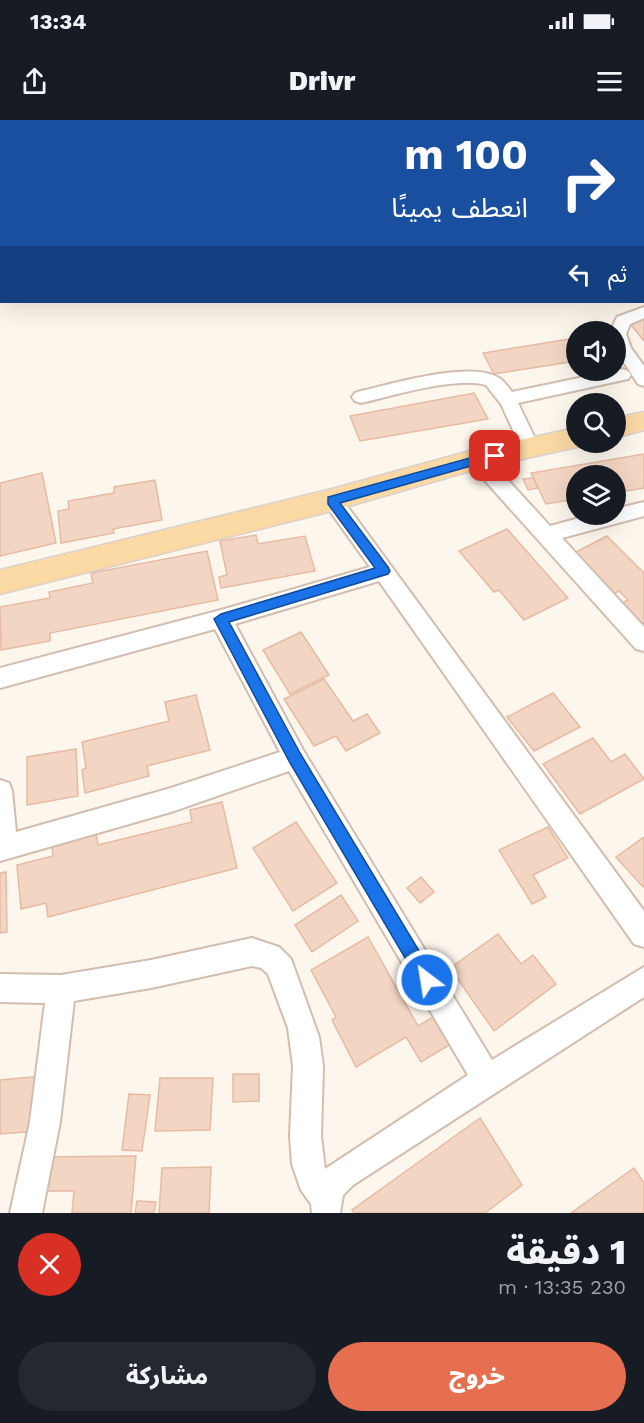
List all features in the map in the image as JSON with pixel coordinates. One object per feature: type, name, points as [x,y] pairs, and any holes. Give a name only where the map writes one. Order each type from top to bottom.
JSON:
[{"type":"main road","points":[[626,426],[644,422]]},
{"type":"main road","points":[[0,582],[332,500],[477,459],[566,440]]},
{"type":"street","points":[[644,312],[623,321],[618,334],[623,348],[644,380]]},
{"type":"street","points":[[361,397],[474,376],[494,382],[506,399],[531,448]]},
{"type":"street","points":[[506,399],[593,381]]},
{"type":"street","points":[[477,459],[644,642]]},
{"type":"street","points":[[332,500],[644,934]]},
{"type":"street","points":[[544,535],[644,509]]},
{"type":"street","points":[[0,678],[221,619],[384,571]]},
{"type":"street","points":[[221,619],[295,758],[487,1080]]},
{"type":"street","points":[[0,791],[2,848],[171,800],[295,758]]},
{"type":"street","points":[[0,988],[61,989],[151,974],[252,952],[266,954],[278,961],[298,1011],[305,1040],[308,1064],[308,1156],[312,1177],[326,1206]]},
{"type":"street","points":[[326,1206],[329,1185],[339,1175],[355,1167],[644,981]]},
{"type":"street","points":[[26,1213],[45,1122],[61,989]]},
{"type":"building","points":[[644,315],[644,341],[626,319]]},
{"type":"building","points":[[566,340],[566,363],[494,374],[483,353]]},
{"type":"building","points":[[474,393],[488,419],[360,441],[350,416]]},
{"type":"building","points":[[644,454],[644,488],[626,491],[626,465],[579,465]]},
{"type":"building","points":[[566,467],[566,501],[546,504],[531,473]]},
{"type":"building","points":[[42,473],[56,543],[0,556],[0,483]]},
{"type":"building","points":[[533,478],[538,488],[528,490],[523,479]]},
{"type":"building","points":[[155,480],[162,520],[113,529],[114,533],[61,543],[58,511],[69,509],[68,501],[114,493],[114,487]]},
{"type":"building","points":[[507,529],[568,598],[524,620],[499,590],[494,592],[459,551]]},
{"type":"building","points":[[256,535],[258,544],[305,536],[315,571],[221,588],[219,577],[227,575],[220,541]]},
{"type":"building","points":[[607,536],[644,573],[644,630],[619,605],[628,600],[619,591],[610,596],[570,555]]},
{"type":"building","points":[[207,551],[218,600],[50,633],[50,641],[1,650],[0,607],[50,598],[49,592],[93,583],[91,573]]},
{"type":"building","points":[[301,632],[329,675],[290,694],[263,650]]},
{"type":"building","points":[[324,679],[353,721],[367,714],[380,733],[346,751],[336,736],[314,746],[284,699]]},
{"type":"building","points":[[553,693],[580,727],[534,751],[507,717]]},
{"type":"building","points":[[196,695],[210,750],[147,766],[149,776],[85,793],[82,770],[86,768],[82,742],[169,721],[165,702]]},
{"type":"building","points":[[593,738],[611,762],[625,754],[644,779],[580,814],[543,764]]},
{"type":"building","points":[[76,749],[78,796],[27,805],[27,757]]},
{"type":"building","points":[[222,802],[237,868],[48,917],[46,903],[21,909],[17,865],[53,856],[52,846],[96,834],[98,845],[192,822],[190,810]]},
{"type":"building","points":[[296,822],[337,883],[293,911],[253,848]]},
{"type":"building","points":[[548,827],[568,858],[533,875],[546,897],[532,904],[499,850]]},
{"type":"building","points":[[644,837],[644,887],[643,887],[616,857]]},
{"type":"building","points":[[6,872],[7,932],[0,933],[0,873]]},
{"type":"building","points":[[421,877],[434,892],[420,903],[407,888]]},
{"type":"building","points":[[341,895],[358,921],[312,952],[295,925]]},
{"type":"building","points":[[498,934],[521,964],[533,955],[556,984],[494,1031],[450,968]]},
{"type":"building","points":[[368,937],[418,1026],[435,1016],[451,1044],[421,1062],[406,1037],[356,1067],[332,1020],[336,1017],[311,970]]},
{"type":"building","points":[[233,1074],[259,1074],[259,1101],[233,1102]]},
{"type":"building","points":[[42,1076],[37,1131],[0,1134],[0,1080]]},
{"type":"building","points":[[160,1078],[213,1078],[210,1130],[155,1131]]},
{"type":"building","points":[[129,1094],[150,1095],[142,1151],[122,1150]]},
{"type":"building","points":[[480,1118],[522,1185],[485,1213],[354,1213],[352,1210]]},
{"type":"building","points":[[136,1156],[131,1213],[72,1213],[74,1191],[39,1191],[43,1157]]},
{"type":"building","points":[[211,1167],[209,1213],[159,1213],[162,1168]]},
{"type":"building","points":[[634,1168],[644,1183],[644,1213],[571,1213]]},
{"type":"building","points":[[137,1201],[156,1202],[154,1213],[135,1213]]},
{"type":"route","points":[[427,980],[295,758],[221,619],[384,571],[332,500],[495,456]]}]
